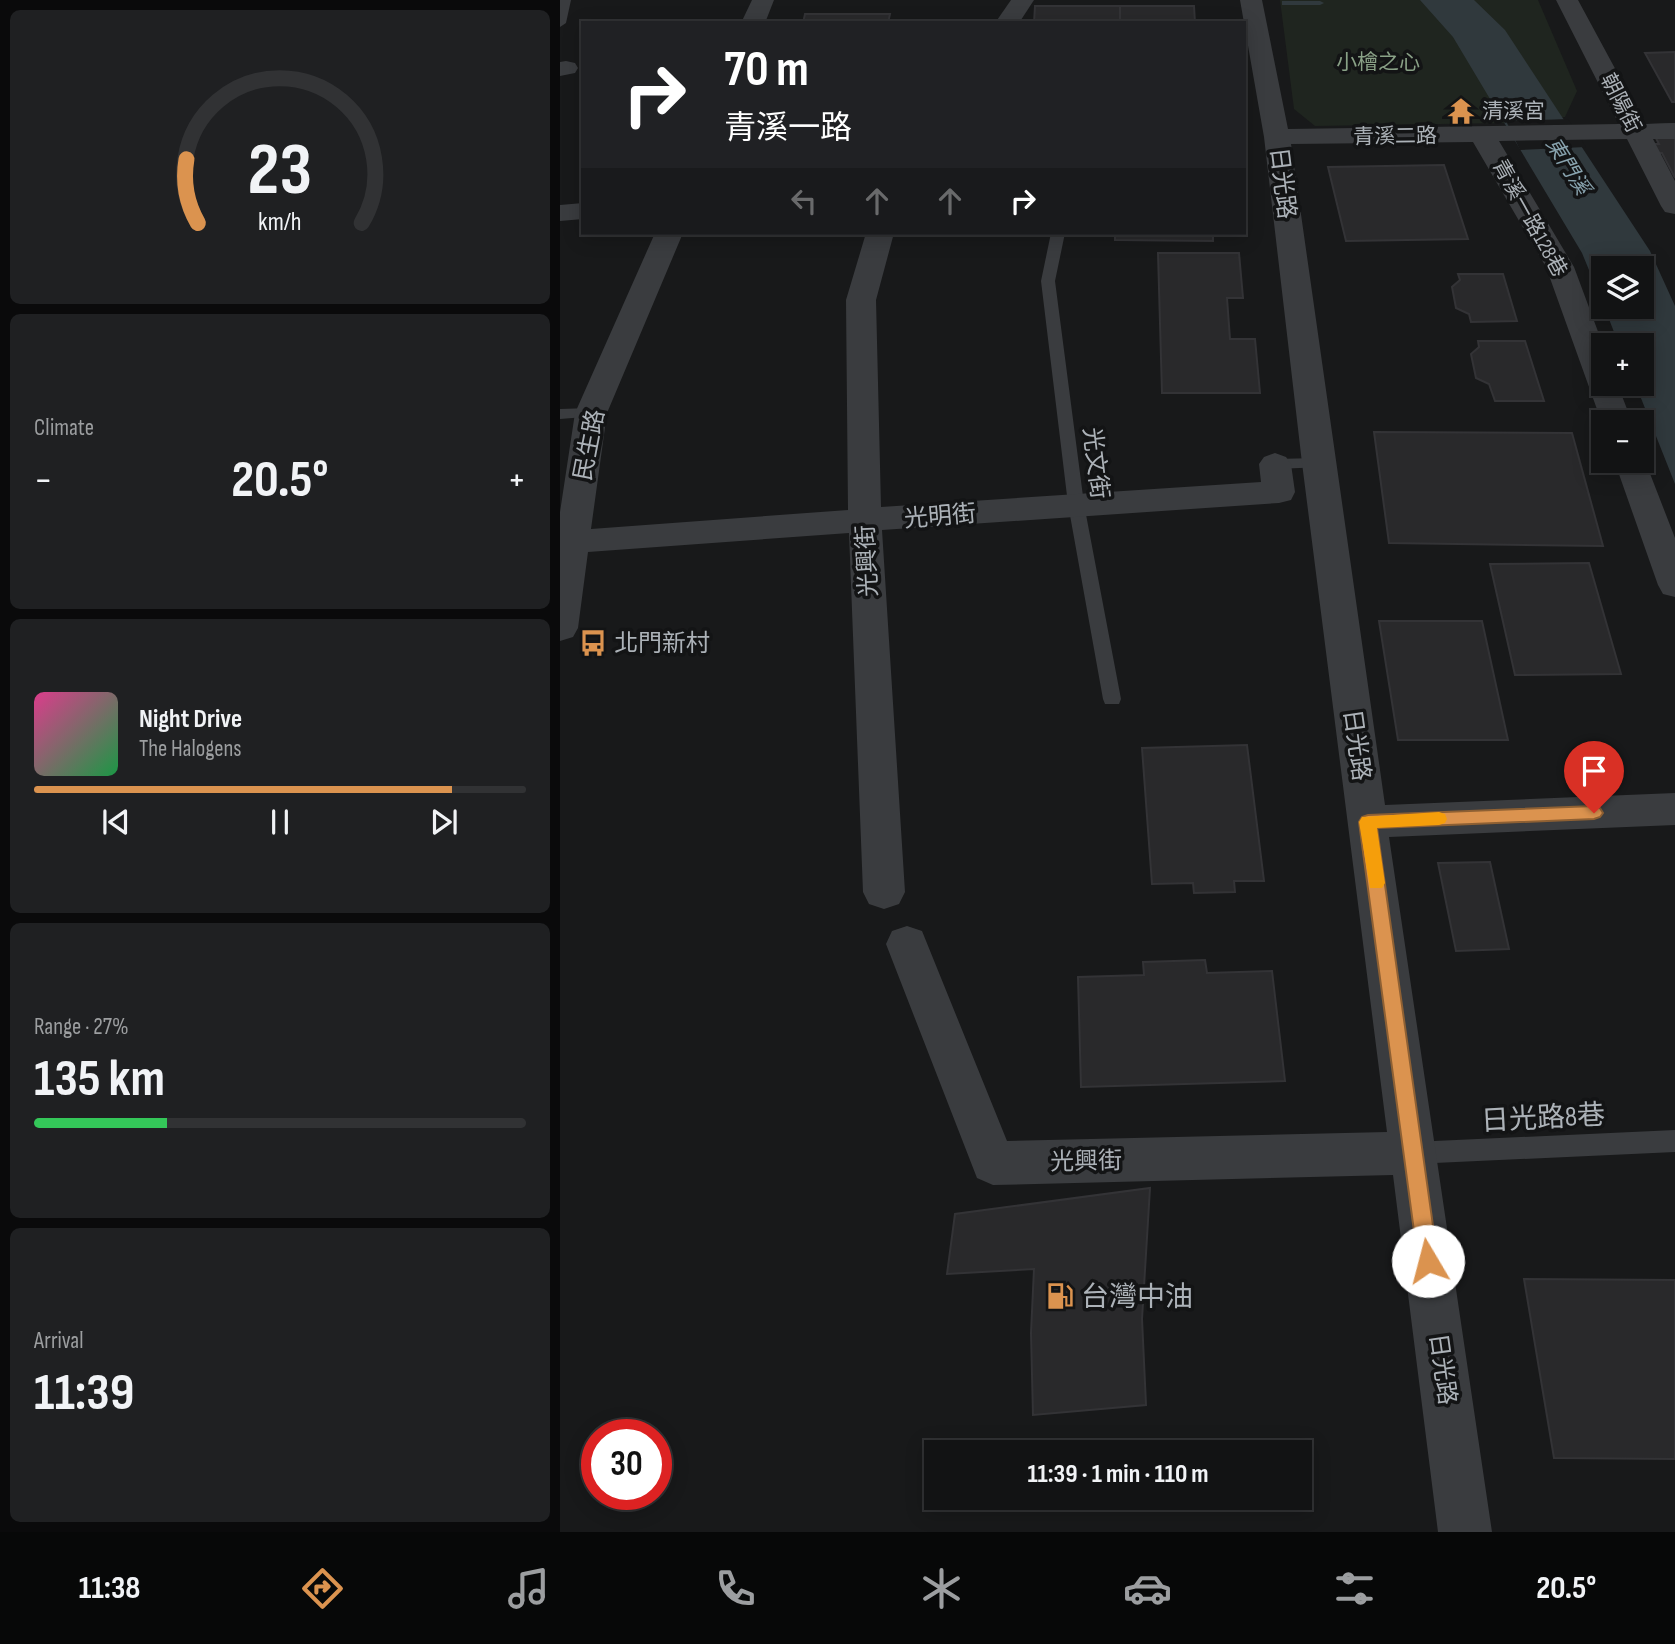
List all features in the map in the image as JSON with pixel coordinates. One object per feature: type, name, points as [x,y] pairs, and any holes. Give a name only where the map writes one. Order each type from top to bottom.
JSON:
[{"type":"street","points":[[755,21],[762,0]]},
{"type":"street","points":[[1008,21],[1023,0]]},
{"type":"street","name":"日光路","points":[[1251,0],[1278,136],[1318,463],[1465,1532]]},
{"type":"street","name":"朝陽街","points":[[1567,0],[1675,206]]},
{"type":"street","points":[[1635,131],[1675,131]]},
{"type":"street","name":"青溪二路","points":[[1278,136],[1635,131]]},
{"type":"street","name":"青溪一路128巷","points":[[1482,135],[1560,267],[1612,410]]},
{"type":"street","points":[[560,212],[581,211]]},
{"type":"street","name":"民生路","points":[[560,628],[567,542],[591,413],[668,235]]},
{"type":"street","name":"光興街","points":[[879,235],[861,300],[865,522],[884,892]]},
{"type":"street","name":"光明街","points":[[567,542],[865,522],[1076,504],[1279,492],[1275,464]]},
{"type":"street","points":[[1635,473],[1675,585]]},
{"type":"street","points":[[1368,822],[1675,809]]},
{"type":"street","name":"光興街","points":[[907,944],[993,1163],[1413,1153]]},
{"type":"lane","points":[[560,23],[565,0]]},
{"type":"lane","name":"光文街","points":[[1058,235],[1048,281],[1076,504],[1112,699]]},
{"type":"lane","points":[[560,414],[591,413]]},
{"type":"lane","points":[[1275,464],[1318,463]]},
{"type":"lane","name":"日光路8巷","points":[[1413,1153],[1675,1141]]},
{"type":"green space","name":"小檜之心","points":[[1280,0],[1538,0],[1577,91],[1565,117],[1503,123],[1315,126],[1294,109]]},
{"type":"water","name":"東門溪","points":[[1420,0],[1474,0],[1505,30],[1652,256],[1591,256],[1591,275],[1582,253],[1453,37]]},
{"type":"water","points":[[1654,260],[1675,306],[1675,484],[1654,431],[1654,410],[1646,410],[1640,396],[1654,396],[1654,333],[1614,333],[1609,319],[1654,319]]},
{"type":"pier","points":[[1568,119],[1586,147],[1520,150],[1506,121]]},
{"type":"building","points":[[1035,6],[1120,6],[1120,21],[1034,21]]},
{"type":"building","points":[[1120,6],[1194,6],[1195,21],[1120,21]]},
{"type":"building","points":[[805,14],[890,14],[888,21],[803,21]]},
{"type":"building","points":[[1675,52],[1675,102],[1672,102],[1645,53]]},
{"type":"building","points":[[1675,124],[1675,178],[1662,153],[1655,153],[1651,144],[1659,144],[1649,125]]},
{"type":"building","points":[[1444,165],[1468,239],[1346,241],[1328,167]]},
{"type":"building","points":[[1115,235],[1213,235],[1213,241],[1115,240]]},
{"type":"building","points":[[1158,253],[1239,253],[1243,298],[1227,298],[1230,339],[1255,339],[1260,393],[1162,393]]},
{"type":"building","points":[[1458,274],[1503,274],[1517,321],[1471,322],[1469,314],[1456,308],[1452,287],[1460,280]]},
{"type":"building","points":[[1478,341],[1525,341],[1544,401],[1495,401],[1489,384],[1476,378],[1471,354],[1479,347]]},
{"type":"building","points":[[1374,432],[1572,433],[1603,546],[1389,543]]},
{"type":"building","points":[[1589,563],[1621,674],[1515,675],[1490,564]]},
{"type":"building","points":[[1379,621],[1482,621],[1508,740],[1398,740]]},
{"type":"building","points":[[1247,745],[1264,881],[1234,881],[1235,892],[1194,893],[1193,883],[1152,884],[1142,748]]},
{"type":"building","points":[[1490,862],[1509,949],[1456,951],[1438,863]]},
{"type":"building","points":[[1205,960],[1207,973],[1272,971],[1285,1081],[1081,1087],[1078,977],[1144,975],[1143,962]]},
{"type":"building","points":[[1150,1188],[1142,1319],[1146,1405],[1033,1415],[1031,1333],[1034,1269],[947,1274],[955,1214]]},
{"type":"building","points":[[1524,1279],[1675,1280],[1675,1459],[1554,1458]]},
{"type":"waterway","points":[[1285,3],[1320,3]]},
{"type":"slow traffic","points":[[1376,883],[1368,822],[1439,819]]},
{"type":"place","name":"清溪宮","points":[[1461,111]]},
{"type":"place","name":"北門新村","points":[[593,643]]},
{"type":"place","name":"台灣中油","points":[[1060,1296]]},
{"type":"route","points":[[1428,1261],[1368,822],[1594,813]]}]
